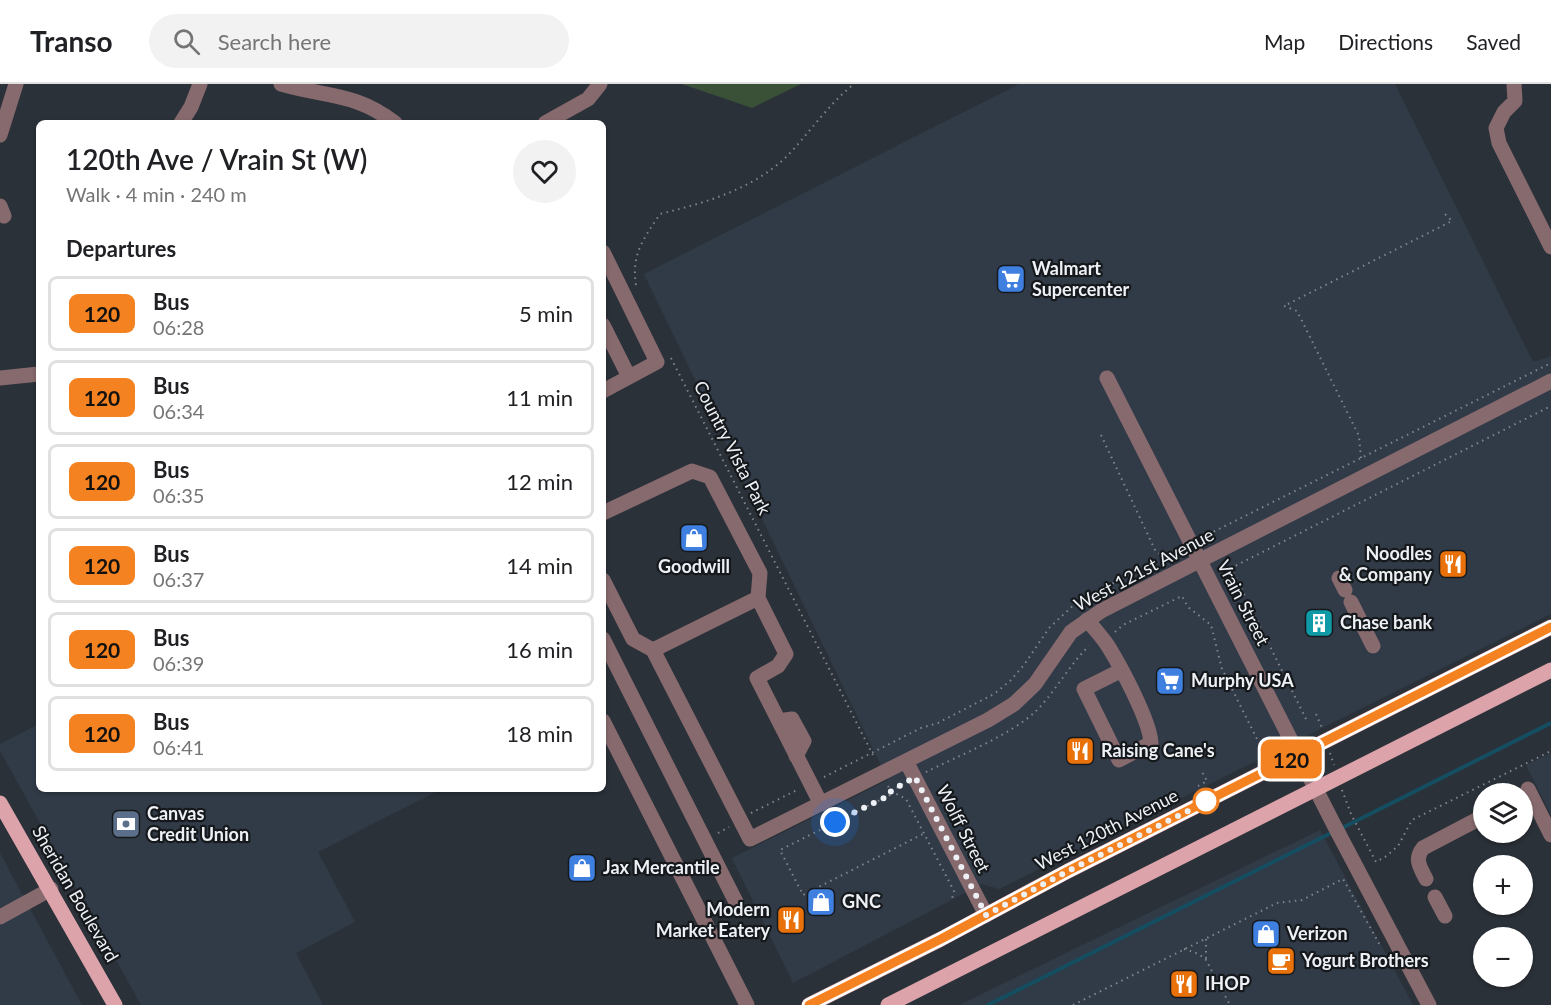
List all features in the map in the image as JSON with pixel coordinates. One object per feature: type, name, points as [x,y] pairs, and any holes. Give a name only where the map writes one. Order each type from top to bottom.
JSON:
[{"type":"main road","name":"West 120th Avenue","points":[[809,1005],[1068,871],[1551,627]]},
{"type":"main road","points":[[888,1005],[1551,670]]},
{"type":"main road","name":"Sheridan Boulevard","points":[[0,803],[115,1005]]},
{"type":"main road","points":[[831,1005],[960,940],[983,917]]},
{"type":"street","points":[[0,135],[16,84]]},
{"type":"street","points":[[184,120],[200,84]]},
{"type":"street","points":[[281,84],[362,102],[391,120]]},
{"type":"street","points":[[550,120],[588,99],[600,84]]},
{"type":"street","points":[[1514,84],[1515,101],[1504,112],[1496,128],[1499,143],[1551,247]]},
{"type":"street","points":[[606,258],[657,362],[606,386]]},
{"type":"street","points":[[606,331],[629,377]]},
{"type":"street","points":[[0,378],[36,374]]},
{"type":"street","name":"Vrain Street","points":[[1107,378],[1344,845],[1430,1005]]},
{"type":"street","name":"West 121st Avenue","points":[[653,650],[750,839],[1014,705],[1035,684],[1066,638],[1087,620],[1551,381]]},
{"type":"street","points":[[606,512],[692,471],[710,477],[760,573],[758,598],[786,654],[778,666],[757,678],[821,804]]},
{"type":"street","points":[[606,586],[633,639],[653,650],[758,598]]},
{"type":"street","points":[[1345,590],[1373,646]]},
{"type":"street","points":[[1087,620],[1102,639],[1120,671],[1145,718],[1151,733],[1151,744],[1119,760],[1084,689],[1120,671]]},
{"type":"street","points":[[606,645],[737,904]]},
{"type":"street","points":[[606,728],[747,1005]]},
{"type":"street","name":"Wolff Street","points":[[906,761],[983,917]]},
{"type":"street","points":[[1533,800],[1551,835]]},
{"type":"street","points":[[1426,879],[1417,861],[1418,854],[1423,848],[1473,822]]},
{"type":"street","points":[[0,917],[51,889]]},
{"type":"street","points":[[1435,897],[1445,916]]},
{"type":"path","points":[[637,289],[634,274],[641,240],[660,214],[697,205],[741,189],[764,175],[790,153],[842,93],[854,84]]},
{"type":"path","points":[[1360,458],[1359,436],[1302,321],[1296,311],[1284,306],[1452,221],[1442,212]]},
{"type":"path","name":"Country Vista Park","points":[[669,353],[891,791],[906,799],[954,891],[952,899]]},
{"type":"path","points":[[1306,719],[1231,568],[1551,406]]},
{"type":"path","points":[[1101,435],[1156,552],[1166,556]]},
{"type":"path","points":[[924,834],[803,895],[780,850],[890,795],[891,791],[915,777],[1012,729],[1035,712],[1055,690],[1088,646],[1121,629],[1123,625],[1182,596],[1188,607],[1211,625],[1222,669],[1259,743]]},
{"type":"path","points":[[1351,814],[1376,862],[1398,846],[1412,820],[1551,751]]},
{"type":"path","points":[[1198,786],[1207,782],[1202,772]]},
{"type":"path","points":[[1073,1005],[1277,903],[1302,900],[1343,879],[1384,952]]},
{"type":"path","points":[[1206,939],[1206,960]]},
{"type":"path","points":[[1184,950],[1200,954],[1206,960],[1230,1005]]},
{"type":"shaded area","points":[[1019,84],[1395,84],[1533,362],[1551,356],[1551,614],[999,889],[982,884],[793,983],[732,858],[888,780],[644,274]]},
{"type":"shaded area","points":[[36,726],[36,792],[435,792],[318,852],[355,922],[296,953],[323,1005],[141,1005],[0,751],[0,744]]},
{"type":"shaded area","points":[[1551,753],[1551,815],[1526,765]]},
{"type":"shaded area","points":[[1320,830],[1413,1005],[959,1005]]},
{"type":"shaded area","points":[[0,853],[82,1005],[0,1005]]},
{"type":"green space","points":[[682,84],[801,84],[752,108]]},
{"type":"waterway","points":[[1340,829],[1551,723]]},
{"type":"waterway","points":[[988,1005],[1333,832]]},
{"type":"bus line","name":"120","points":[[809,1005],[941,939],[1068,871],[1551,627]]},
{"type":"place","name":"Walmart Supercenter","points":[[1011,279]]},
{"type":"place","name":"Goodwill","points":[[694,538]]},
{"type":"place","name":"Noodles & Company","points":[[1453,564]]},
{"type":"place","name":"Chase bank","points":[[1319,623]]},
{"type":"place","name":"Murphy USA","points":[[1170,681]]},
{"type":"place","name":"Raising Cane's","points":[[1080,751]]},
{"type":"place","name":"Canvas Credit Union","points":[[126,824]]},
{"type":"place","name":"Jax Mercantile","points":[[582,868]]},
{"type":"place","name":"GNC","points":[[821,902]]},
{"type":"place","name":"Modern Market Eatery","points":[[791,920]]},
{"type":"place","name":"Verizon","points":[[1266,934]]},
{"type":"place","name":"Yogurt Brothers","points":[[1281,961]]},
{"type":"place","name":"IHOP","points":[[1184,984]]},
{"type":"route","points":[[835,822],[890,795],[891,791],[915,777],[986,915],[1208,801],[1206,801]]}]
